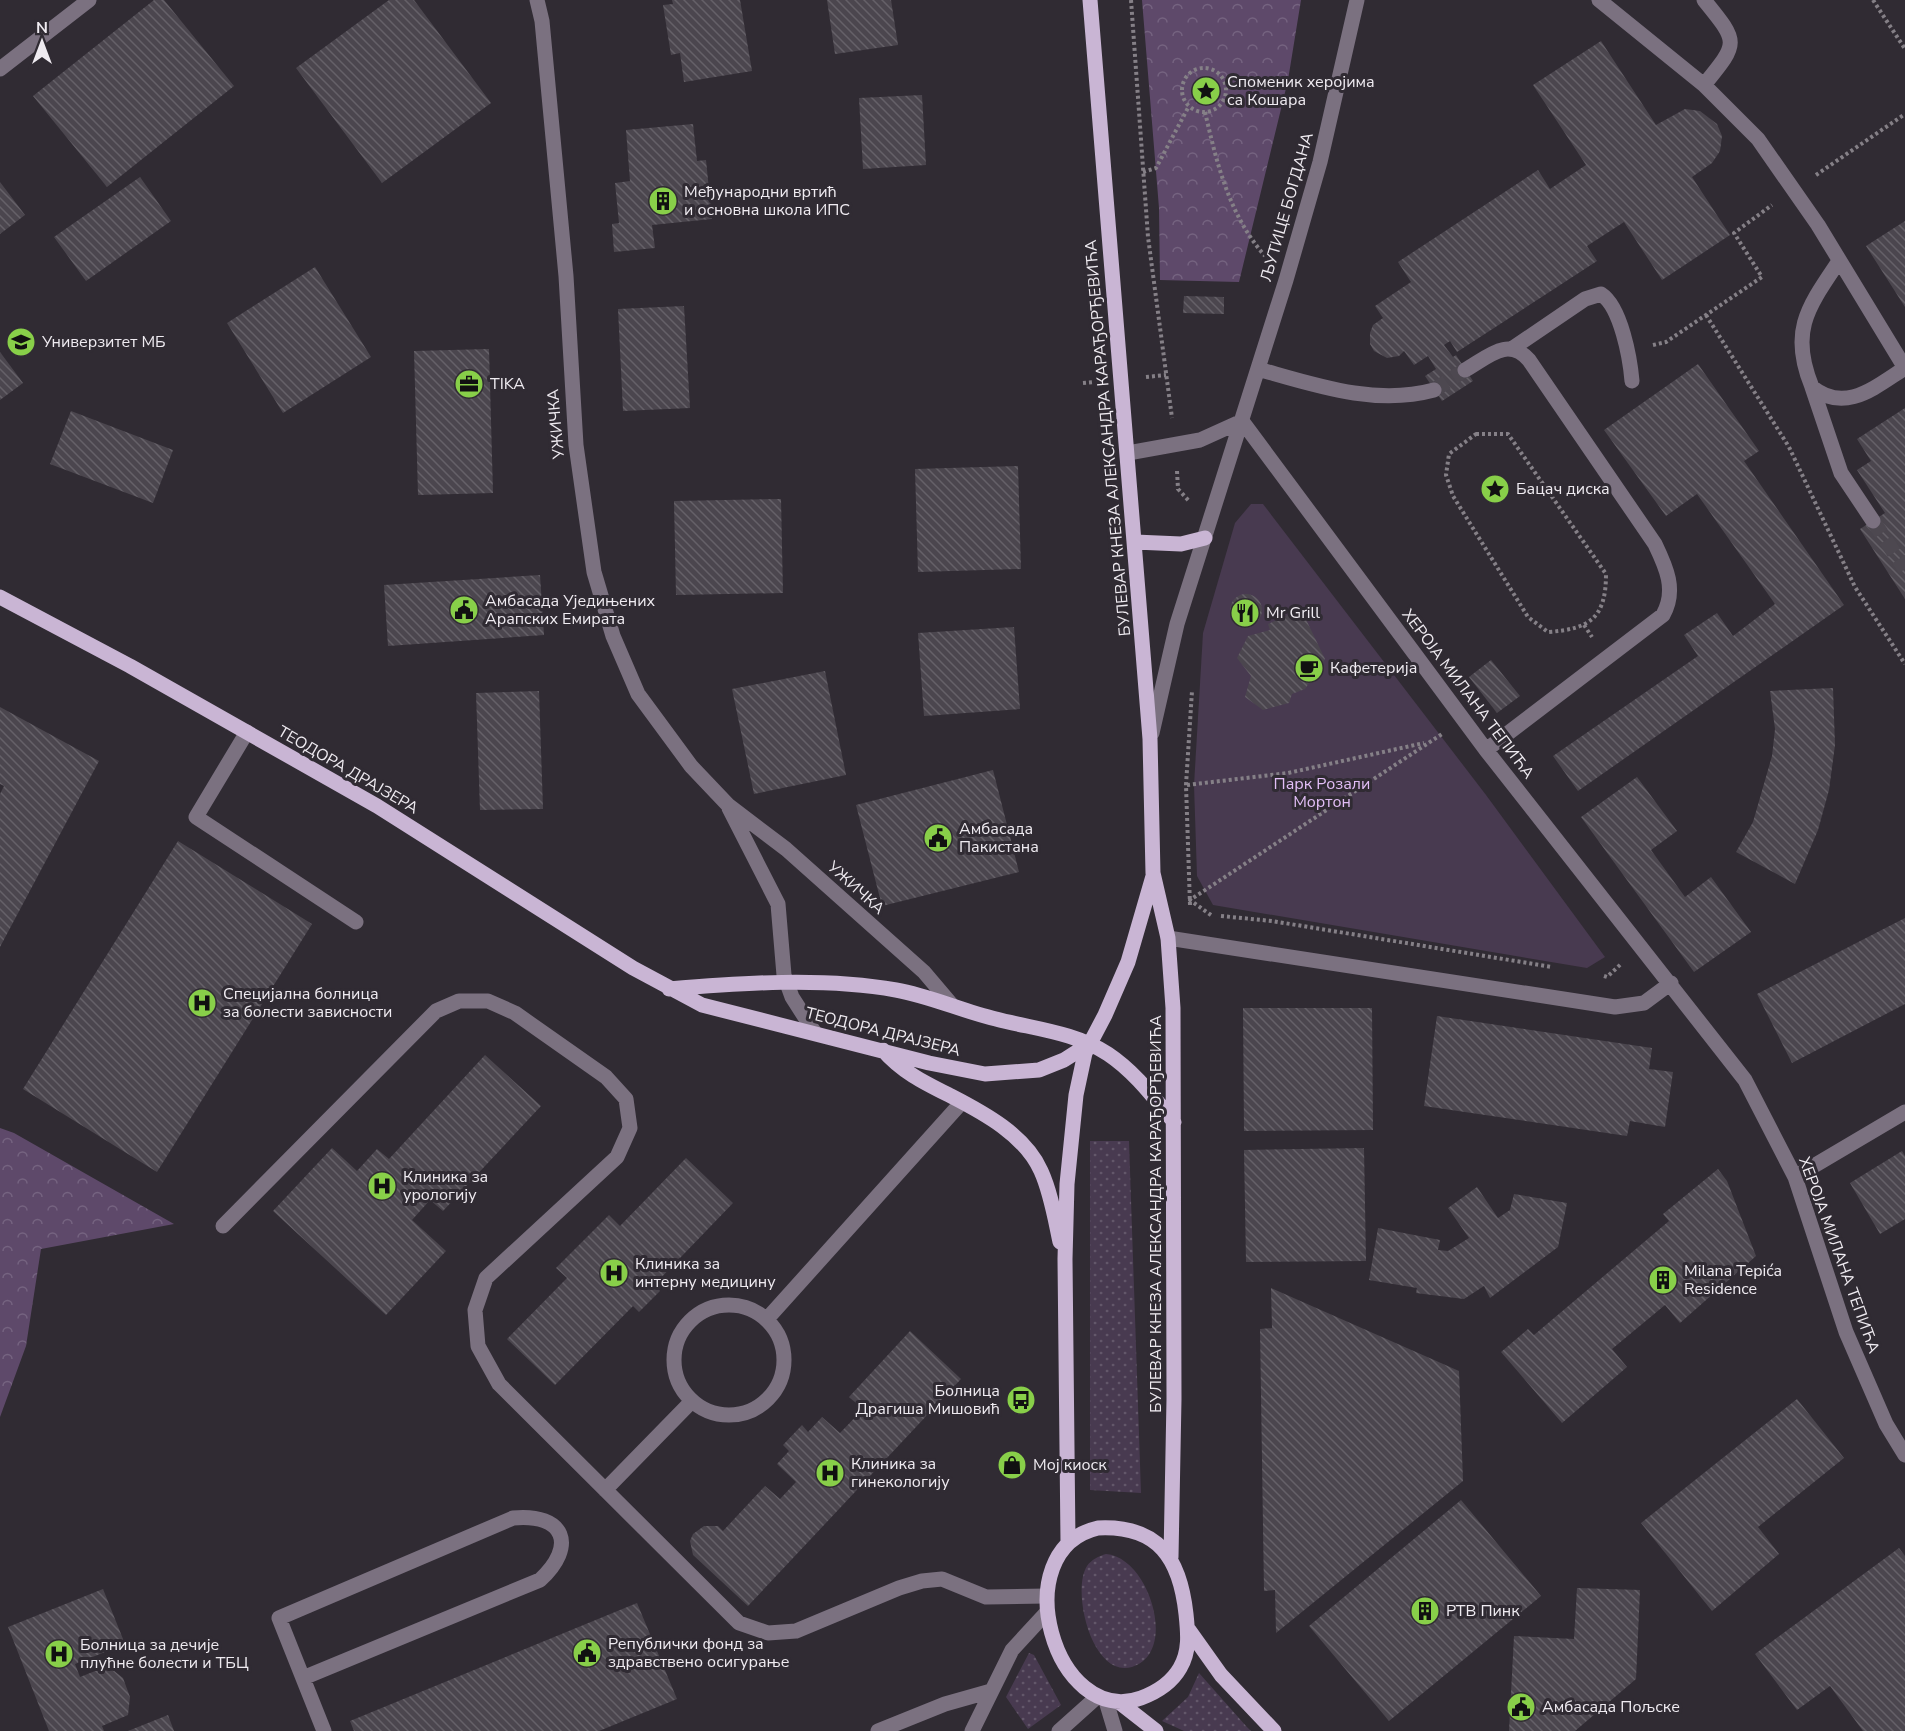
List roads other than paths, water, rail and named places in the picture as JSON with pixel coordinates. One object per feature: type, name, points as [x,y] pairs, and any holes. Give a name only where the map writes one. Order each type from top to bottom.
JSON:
[{"type":"main road","name":"БУЛЕВАР КНЕЗА АЛЕКСАНДРА КАРАЂОРЂЕВИЋА","points":[[1090,0],[1150,738],[1154,873],[1168,938],[1173,1008],[1174,1399],[1171,1557]]},
{"type":"main road","points":[[1135,542],[1181,544],[1205,538]]},
{"type":"main road","name":"ТЕОДОРА ДРАЈЗЕРА","points":[[0,597],[377,806],[669,989],[702,1005],[956,1069],[997,1074],[1021,1073],[1049,1067],[1089,1044]]},
{"type":"main road","name":"БУЛЕВАР КНЕЗА АЛЕКСАНДРА КАРАЂОРЂЕВИЋА","points":[[1068,1542],[1065,1259],[1067,1184],[1076,1095],[1089,1044],[1105,1015],[1128,962],[1154,873]]},
{"type":"main road","name":"ТЕОДОРА ДРАЈЗЕРА","points":[[669,989],[729,984],[787,984],[895,990],[973,1013],[1054,1031],[1089,1044],[1130,1071],[1174,1122]]},
{"type":"main road","points":[[883,1050],[897,1066],[909,1075],[989,1117],[1013,1136],[1038,1165],[1065,1259]]},
{"type":"main road","points":[[1107,1700],[1149,1695],[1172,1678],[1186,1654],[1188,1630],[1182,1591],[1171,1557],[1149,1537],[1119,1528],[1087,1531],[1068,1542],[1052,1567],[1047,1604],[1053,1635],[1065,1663],[1084,1688],[1156,1731]]},
{"type":"main road","points":[[1188,1630],[1221,1675],[1274,1731]]},
{"type":"street","name":"УЖИЧКА","points":[[537,0],[542,21],[556,170],[576,445],[594,572],[613,636],[638,694],[663,731],[728,805],[786,849],[924,972],[952,1005]]},
{"type":"street","name":"ЉУТИЦЕ БОГДАНА","points":[[1150,738],[1169,652],[1286,280],[1323,151],[1357,0]]},
{"type":"street","points":[[1599,0],[1704,85],[1758,139],[1795,190],[1905,368],[1861,396],[1848,399],[1833,399],[1822,395],[1812,387]]},
{"type":"street","points":[[1704,0],[1729,31],[1731,44],[1727,57],[1704,85]]},
{"type":"street","points":[[0,69],[87,1]]},
{"type":"street","points":[[1839,261],[1814,298],[1800,333],[1802,359],[1841,473],[1873,521]]},
{"type":"street","points":[[1465,369],[1500,350],[1513,348],[1585,299],[1601,294],[1610,306],[1624,339],[1632,381]]},
{"type":"street","points":[[1486,750],[1663,615],[1672,596],[1666,570],[1655,544],[1529,360],[1521,351],[1513,348]]},
{"type":"street","points":[[1258,369],[1327,388],[1375,396],[1414,395],[1434,390]]},
{"type":"street","points":[[1128,453],[1200,440],[1242,421]]},
{"type":"street","name":"ХЕРОЈА МИЛАНА ТЕПИЋА","points":[[1242,421],[1486,750],[1745,1080],[1795,1177],[1846,1332],[1886,1424],[1905,1455]]},
{"type":"street","points":[[247,732],[196,817],[356,922]]},
{"type":"street","name":"УЖИЧКА","points":[[728,805],[778,904],[781,955],[787,984],[798,1008],[815,1033]]},
{"type":"street","points":[[1168,938],[1615,1007],[1644,1003],[1671,983]]},
{"type":"street","points":[[223,1226],[436,1011],[459,1000],[488,1000],[515,1013],[606,1077],[626,1099],[630,1128],[617,1157],[486,1278],[475,1310],[478,1346],[500,1384],[739,1623],[768,1633],[796,1632],[922,1581],[942,1579],[986,1597],[1047,1604]]},
{"type":"street","points":[[767,1319],[962,1102]]},
{"type":"street","points":[[1795,1177],[1905,1112]]},
{"type":"street","points":[[736,1305],[753,1310],[767,1319],[779,1334],[785,1353],[784,1372],[776,1390],[764,1404],[747,1413],[728,1416],[709,1412],[692,1401],[680,1387],[675,1370],[674,1353],[679,1336],[689,1322],[702,1312],[718,1306],[736,1305]]},
{"type":"street","points":[[605,1490],[692,1401]]},
{"type":"street","points":[[303,1678],[540,1580],[554,1568],[562,1553],[560,1534],[550,1521],[532,1516],[513,1518],[279,1618],[324,1731]]},
{"type":"street","points":[[972,1731],[1012,1650],[1047,1604]]},
{"type":"street","points":[[878,1731],[945,1704],[991,1691]]},
{"type":"street","points":[[1059,1731],[1107,1700],[1115,1731]]},
{"type":"tunnel","points":[[1434,390],[1465,370]]},
{"type":"tunnel","points":[[1873,521],[1905,569]]},
{"type":"place","name":"Споменик херојима са Кошара","points":[[1206,91]]},
{"type":"place","name":"Међународни вртић и основна школа ИПС","points":[[663,201]]},
{"type":"place","name":"Универзитет МБ","points":[[21,342]]},
{"type":"place","name":"TIKA","points":[[469,384]]},
{"type":"place","name":"Бацач диска","points":[[1495,489]]},
{"type":"place","name":"Амбасада Уједињених Арапских Емирата","points":[[464,610]]},
{"type":"place","name":"Mr Grill","points":[[1245,613]]},
{"type":"place","name":"Кафетерија","points":[[1309,668]]},
{"type":"place","name":"Амбасада Пакистана","points":[[938,838]]},
{"type":"place","name":"Специјална болница за болести зависности","points":[[202,1003]]},
{"type":"place","name":"Клиника за урологију","points":[[382,1186]]},
{"type":"place","name":"Клиника за интерну медицину","points":[[614,1273]]},
{"type":"place","name":"Milana Tepića Residence","points":[[1663,1280]]},
{"type":"place","name":"Болница Драгиша Мишовић","points":[[1021,1400]]},
{"type":"place","name":"Мој киоск","points":[[1012,1465]]},
{"type":"place","name":"Клиника за гинекологију","points":[[830,1473]]},
{"type":"place","name":"РТВ Пинк","points":[[1425,1611]]},
{"type":"place","name":"Републички фонд за здравствено осигурање","points":[[587,1653]]},
{"type":"place","name":"Болница за дечије плућне болести и ТБЦ","points":[[59,1654]]},
{"type":"place","name":"Амбасада Пољске","points":[[1521,1707]]},
{"type":"park label","name":"Парк Розали Мортон","points":[[1322,793]]}]
